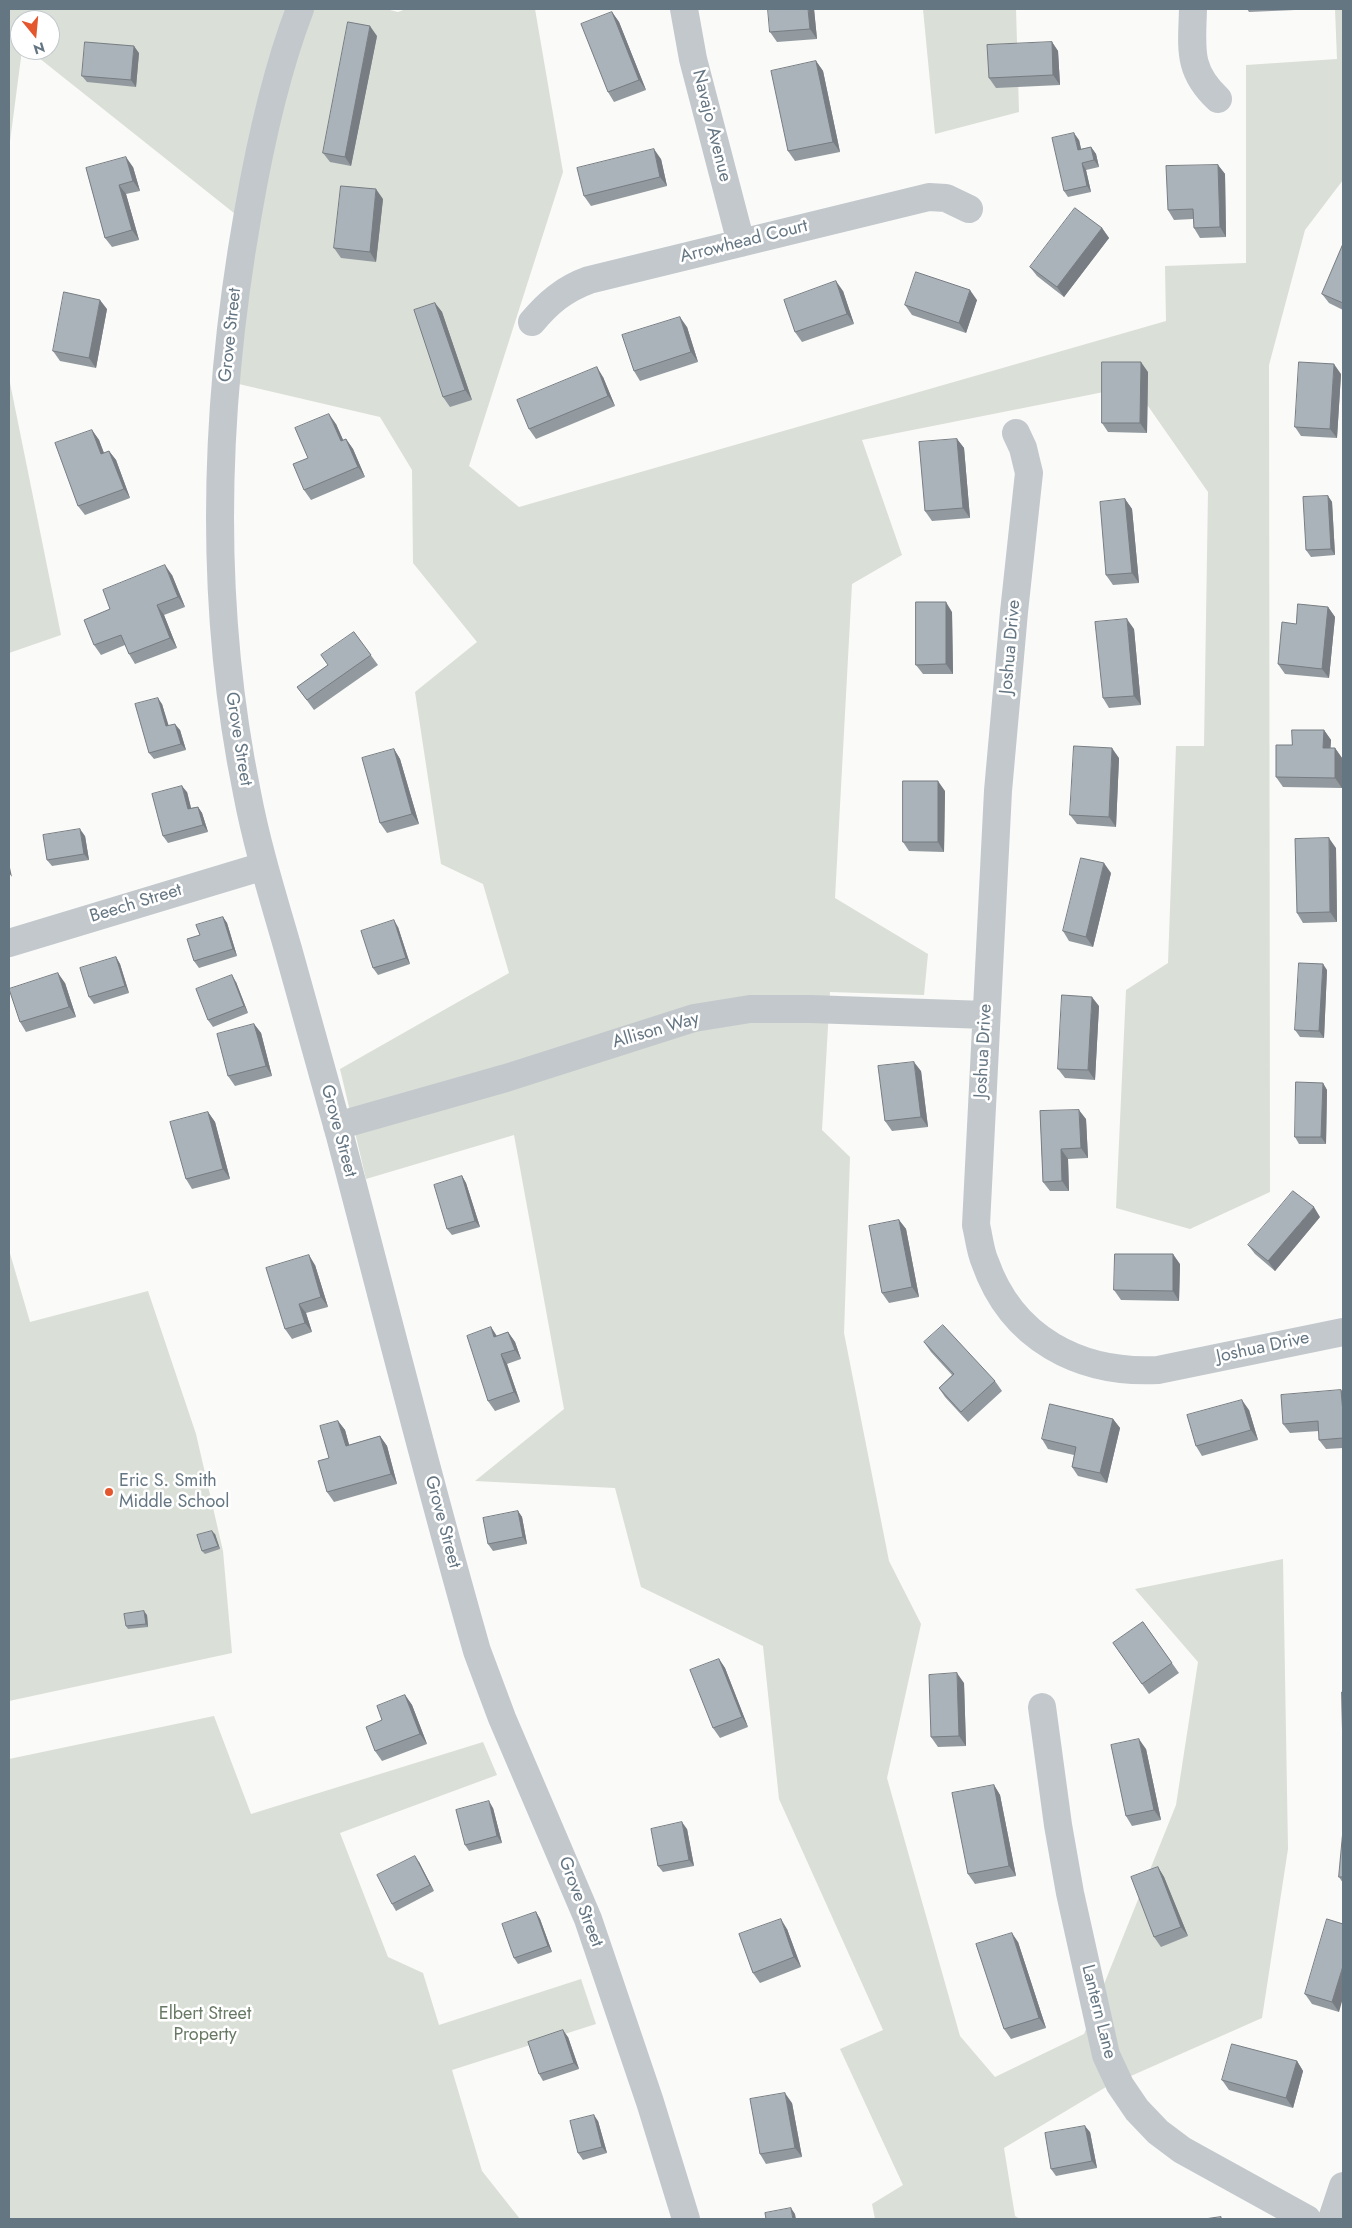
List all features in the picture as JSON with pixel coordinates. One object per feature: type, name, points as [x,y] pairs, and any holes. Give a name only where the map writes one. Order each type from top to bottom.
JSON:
[{"type":"street","name":"Grove Street","points":[[300,9],[284,50],[252,186],[240,257],[229,347],[221,450],[220,540],[226,658],[235,728],[247,796],[264,866],[337,1126],[477,1650],[502,1718],[588,1919],[650,2102],[686,2219]]},
{"type":"street","name":"Navajo Avenue","points":[[684,9],[693,59],[741,243]]},
{"type":"street","points":[[1192,9],[1192,55],[1196,70],[1204,86],[1218,99]]},
{"type":"street","name":"Arrowhead Court","points":[[532,322],[545,306],[556,297],[581,283],[928,197],[946,198],[968,209]]},
{"type":"street","name":"Joshua Drive","points":[[1016,433],[1023,448],[1029,473],[998,791],[976,1225],[984,1261],[996,1287],[1013,1313],[1031,1331],[1054,1348],[1077,1359],[1104,1368],[1132,1371],[1158,1370],[1343,1332]]},
{"type":"street","name":"Beech Street","points":[[9,943],[264,866]]},
{"type":"street","name":"Allison Way","points":[[337,1126],[506,1078],[703,1017],[750,1009],[810,1009],[986,1015]]},
{"type":"street","name":"Lantern Lane","points":[[1042,1707],[1058,1825],[1070,1892],[1106,2055],[1120,2085],[1137,2110],[1158,2132],[1182,2150],[1307,2219]]},
{"type":"street","points":[[1332,2219],[1343,2186]]},
{"type":"green space","points":[[9,9],[386,9],[398,12],[406,9],[535,9],[563,172],[469,466],[519,507],[1166,321],[1165,266],[1246,263],[1246,65],[1337,59],[1335,9],[1343,9],[1343,180],[1305,230],[1269,365],[1270,1192],[1190,1229],[1116,1208],[1126,990],[1168,963],[1176,746],[1204,746],[1208,492],[1134,386],[862,440],[902,555],[852,584],[835,898],[928,954],[924,995],[830,992],[822,1130],[850,1157],[844,1333],[889,1561],[921,1624],[887,1778],[960,2036],[995,2077],[1084,2034],[1176,1805],[1198,1662],[1135,1589],[1283,1559],[1288,1849],[1262,2018],[1106,2087],[1004,2148],[1015,2216],[1020,2219],[875,2219],[872,2204],[903,2185],[840,2049],[883,2030],[779,1799],[763,1646],[641,1587],[615,1488],[475,1481],[564,1409],[514,1135],[366,1179],[340,1069],[509,973],[483,884],[441,864],[415,692],[477,642],[413,563],[412,470],[380,417],[226,381],[244,221],[42,60],[60,60],[60,10],[10,10],[10,60],[21,60],[9,149]]},
{"type":"green space","points":[[923,9],[1016,9],[1019,112],[935,134]]},
{"type":"green space","points":[[9,378],[61,635],[9,653]]},
{"type":"green space","name":"Eric S. Smith Middle School","points":[[9,1250],[30,1322],[148,1291],[196,1434],[223,1551],[232,1653],[9,1701]]},
{"type":"green space","name":"Elbert Street Property","points":[[214,1716],[251,1814],[483,1742],[497,1775],[340,1833],[388,1957],[423,1973],[439,2025],[581,1979],[596,2024],[452,2070],[482,2171],[520,2219],[9,2219],[9,1759]]},
{"type":"building","points":[[768,9],[808,9],[810,29],[770,32]]},
{"type":"building","points":[[612,12],[639,80],[608,92],[581,24]]},
{"type":"building","points":[[348,22],[370,26],[345,157],[323,153]]},
{"type":"building","points":[[85,42],[134,46],[131,80],[82,76]]},
{"type":"building","points":[[1052,42],[1053,75],[989,78],[987,45]]},
{"type":"building","points":[[816,61],[833,142],[788,151],[771,71]]},
{"type":"building","points":[[1074,133],[1078,150],[1091,147],[1094,160],[1082,163],[1087,186],[1064,191],[1052,138]]},
{"type":"building","points":[[654,149],[660,177],[584,196],[577,168]]},
{"type":"building","points":[[126,157],[133,181],[119,185],[132,230],[105,238],[86,168]]},
{"type":"building","points":[[1218,165],[1220,227],[1194,228],[1193,209],[1168,210],[1166,166]]},
{"type":"building","points":[[341,186],[376,189],[370,252],[334,248]]},
{"type":"building","points":[[1075,208],[1102,228],[1057,287],[1030,267]]},
{"type":"building","points":[[1343,244],[1343,303],[1322,294]]},
{"type":"building","points":[[916,272],[970,290],[959,323],[905,305]]},
{"type":"building","points":[[836,281],[847,314],[795,332],[784,300]]},
{"type":"building","points":[[64,292],[100,300],[89,358],[53,351]]},
{"type":"building","points":[[435,303],[465,390],[443,397],[414,310]]},
{"type":"building","points":[[680,317],[691,352],[634,371],[622,335]]},
{"type":"building","points":[[1102,362],[1141,362],[1140,423],[1102,423]]},
{"type":"building","points":[[1299,362],[1334,364],[1330,429],[1295,427]]},
{"type":"building","points":[[597,367],[608,396],[529,429],[517,400]]},
{"type":"building","points":[[329,414],[341,441],[346,439],[358,467],[304,490],[293,464],[308,458],[295,428]]},
{"type":"building","points":[[92,430],[101,454],[109,451],[124,489],[78,506],[55,443]]},
{"type":"building","points":[[957,439],[963,508],[925,511],[919,442]]},
{"type":"building","points":[[1328,496],[1331,549],[1306,550],[1303,497]]},
{"type":"building","points":[[1125,499],[1132,573],[1106,575],[1100,502]]},
{"type":"building","points":[[165,565],[178,597],[157,605],[170,638],[129,654],[121,635],[94,645],[84,620],[110,609],[103,590]]},
{"type":"building","points":[[916,602],[946,602],[946,664],[916,665]]},
{"type":"building","points":[[1298,604],[1328,607],[1322,669],[1278,664],[1282,622],[1296,624]]},
{"type":"building","points":[[1127,619],[1134,696],[1103,698],[1095,622]]},
{"type":"building","points":[[354,632],[371,655],[307,700],[297,687],[328,665],[321,655]]},
{"type":"building","points":[[158,698],[166,726],[175,724],[181,744],[149,753],[135,704]]},
{"type":"building","points":[[1292,730],[1324,730],[1323,748],[1335,748],[1335,778],[1276,777],[1276,745],[1292,745]]},
{"type":"building","points":[[1074,746],[1112,748],[1109,817],[1070,815]]},
{"type":"building","points":[[394,749],[412,814],[380,823],[362,758]]},
{"type":"building","points":[[903,781],[938,781],[938,842],[903,842]]},
{"type":"building","points":[[182,786],[188,809],[198,807],[203,825],[163,836],[152,794]]},
{"type":"building","points":[[80,829],[84,854],[47,860],[43,835]]},
{"type":"building","points":[[1329,838],[1330,912],[1297,913],[1295,839]]},
{"type":"building","points":[[1081,858],[1104,863],[1086,937],[1063,931]]},
{"type":"building","points":[[223,917],[233,949],[194,961],[187,939],[200,935],[196,925]]},
{"type":"building","points":[[394,920],[406,958],[373,968],[361,931]]},
{"type":"building","points":[[116,957],[125,986],[89,997],[80,968]]},
{"type":"building","points":[[1299,963],[1323,964],[1319,1031],[1295,1030]]},
{"type":"building","points":[[58,973],[69,1007],[20,1022],[9,989]]},
{"type":"building","points":[[232,975],[244,1006],[208,1020],[196,989]]},
{"type":"building","points":[[1062,995],[1092,997],[1088,1070],[1058,1069]]},
{"type":"building","points":[[254,1024],[266,1066],[228,1076],[217,1034]]},
{"type":"building","points":[[914,1062],[921,1117],[885,1121],[878,1066]]},
{"type":"building","points":[[1296,1082],[1323,1083],[1321,1137],[1295,1137]]},
{"type":"building","points":[[1079,1110],[1081,1148],[1061,1149],[1062,1181],[1043,1182],[1040,1111]]},
{"type":"building","points":[[208,1112],[223,1169],[186,1179],[170,1122]]},
{"type":"building","points":[[462,1176],[475,1221],[447,1229],[434,1185]]},
{"type":"building","points":[[1293,1191],[1314,1207],[1268,1261],[1248,1245]]},
{"type":"building","points":[[899,1220],[912,1287],[882,1293],[869,1226]]},
{"type":"building","points":[[1115,1254],[1173,1254],[1173,1291],[1114,1290]]},
{"type":"building","points":[[309,1255],[321,1297],[299,1304],[305,1323],[285,1329],[266,1268]]},
{"type":"building","points":[[943,1325],[995,1381],[961,1412],[939,1388],[954,1374],[924,1342]]},
{"type":"building","points":[[491,1327],[494,1337],[508,1332],[515,1350],[501,1354],[514,1392],[488,1401],[467,1336]]},
{"type":"building","points":[[1341,1390],[1343,1438],[1319,1440],[1318,1421],[1283,1424],[1281,1395]]},
{"type":"building","points":[[1242,1400],[1251,1430],[1196,1446],[1187,1415]]},
{"type":"building","points":[[1050,1404],[1113,1419],[1100,1473],[1072,1467],[1076,1447],[1042,1439]]},
{"type":"building","points":[[338,1421],[346,1446],[380,1436],[391,1474],[327,1492],[318,1461],[329,1458],[320,1426]]},
{"type":"building","points":[[518,1511],[523,1537],[488,1544],[483,1518]]},
{"type":"building","points":[[212,1531],[218,1546],[202,1551],[197,1535]]},
{"type":"building","points":[[144,1611],[146,1624],[126,1626],[124,1614]]},
{"type":"building","points":[[1143,1622],[1172,1663],[1142,1684],[1113,1643]]},
{"type":"building","points":[[719,1659],[742,1717],[713,1728],[690,1670]]},
{"type":"building","points":[[957,1673],[959,1736],[931,1737],[929,1675]]},
{"type":"building","points":[[1342,1692],[1343,1692],[1343,1751]]},
{"type":"building","points":[[405,1695],[420,1734],[375,1751],[366,1727],[382,1720],[377,1706]]},
{"type":"building","points":[[1139,1739],[1154,1810],[1126,1816],[1111,1745]]},
{"type":"building","points":[[994,1785],[1009,1866],[968,1874],[952,1793]]},
{"type":"building","points":[[489,1801],[497,1836],[465,1845],[456,1810]]},
{"type":"building","points":[[682,1822],[689,1860],[658,1866],[651,1829]]},
{"type":"building","points":[[1343,1830],[1343,1877],[1339,1877]]},
{"type":"building","points":[[415,1856],[430,1885],[392,1904],[377,1875]]},
{"type":"building","points":[[1158,1867],[1181,1927],[1154,1937],[1131,1877]]},
{"type":"building","points":[[536,1912],[548,1946],[514,1958],[502,1924]]},
{"type":"building","points":[[781,1919],[794,1957],[753,1973],[739,1934]]},
{"type":"building","points":[[1327,1919],[1343,1924],[1343,1966],[1332,2002],[1305,1994]]},
{"type":"building","points":[[1012,1933],[1039,2018],[1004,2029],[976,1944]]},
{"type":"building","points":[[563,2030],[574,2063],[539,2074],[528,2042]]},
{"type":"building","points":[[1232,2044],[1297,2061],[1286,2098],[1222,2080]]},
{"type":"building","points":[[785,2093],[795,2148],[760,2154],[750,2099]]},
{"type":"building","points":[[594,2115],[602,2147],[578,2153],[570,2121]]},
{"type":"building","points":[[1085,2126],[1092,2161],[1051,2169],[1045,2133]]},
{"type":"building","points":[[791,2208],[793,2219],[766,2219],[765,2213]]},
{"type":"building","points":[[1221,2217],[1221,2219],[1205,2219]]},
{"type":"place","name":"Eric S. Smith Middle School","points":[[109,1492]]}]
